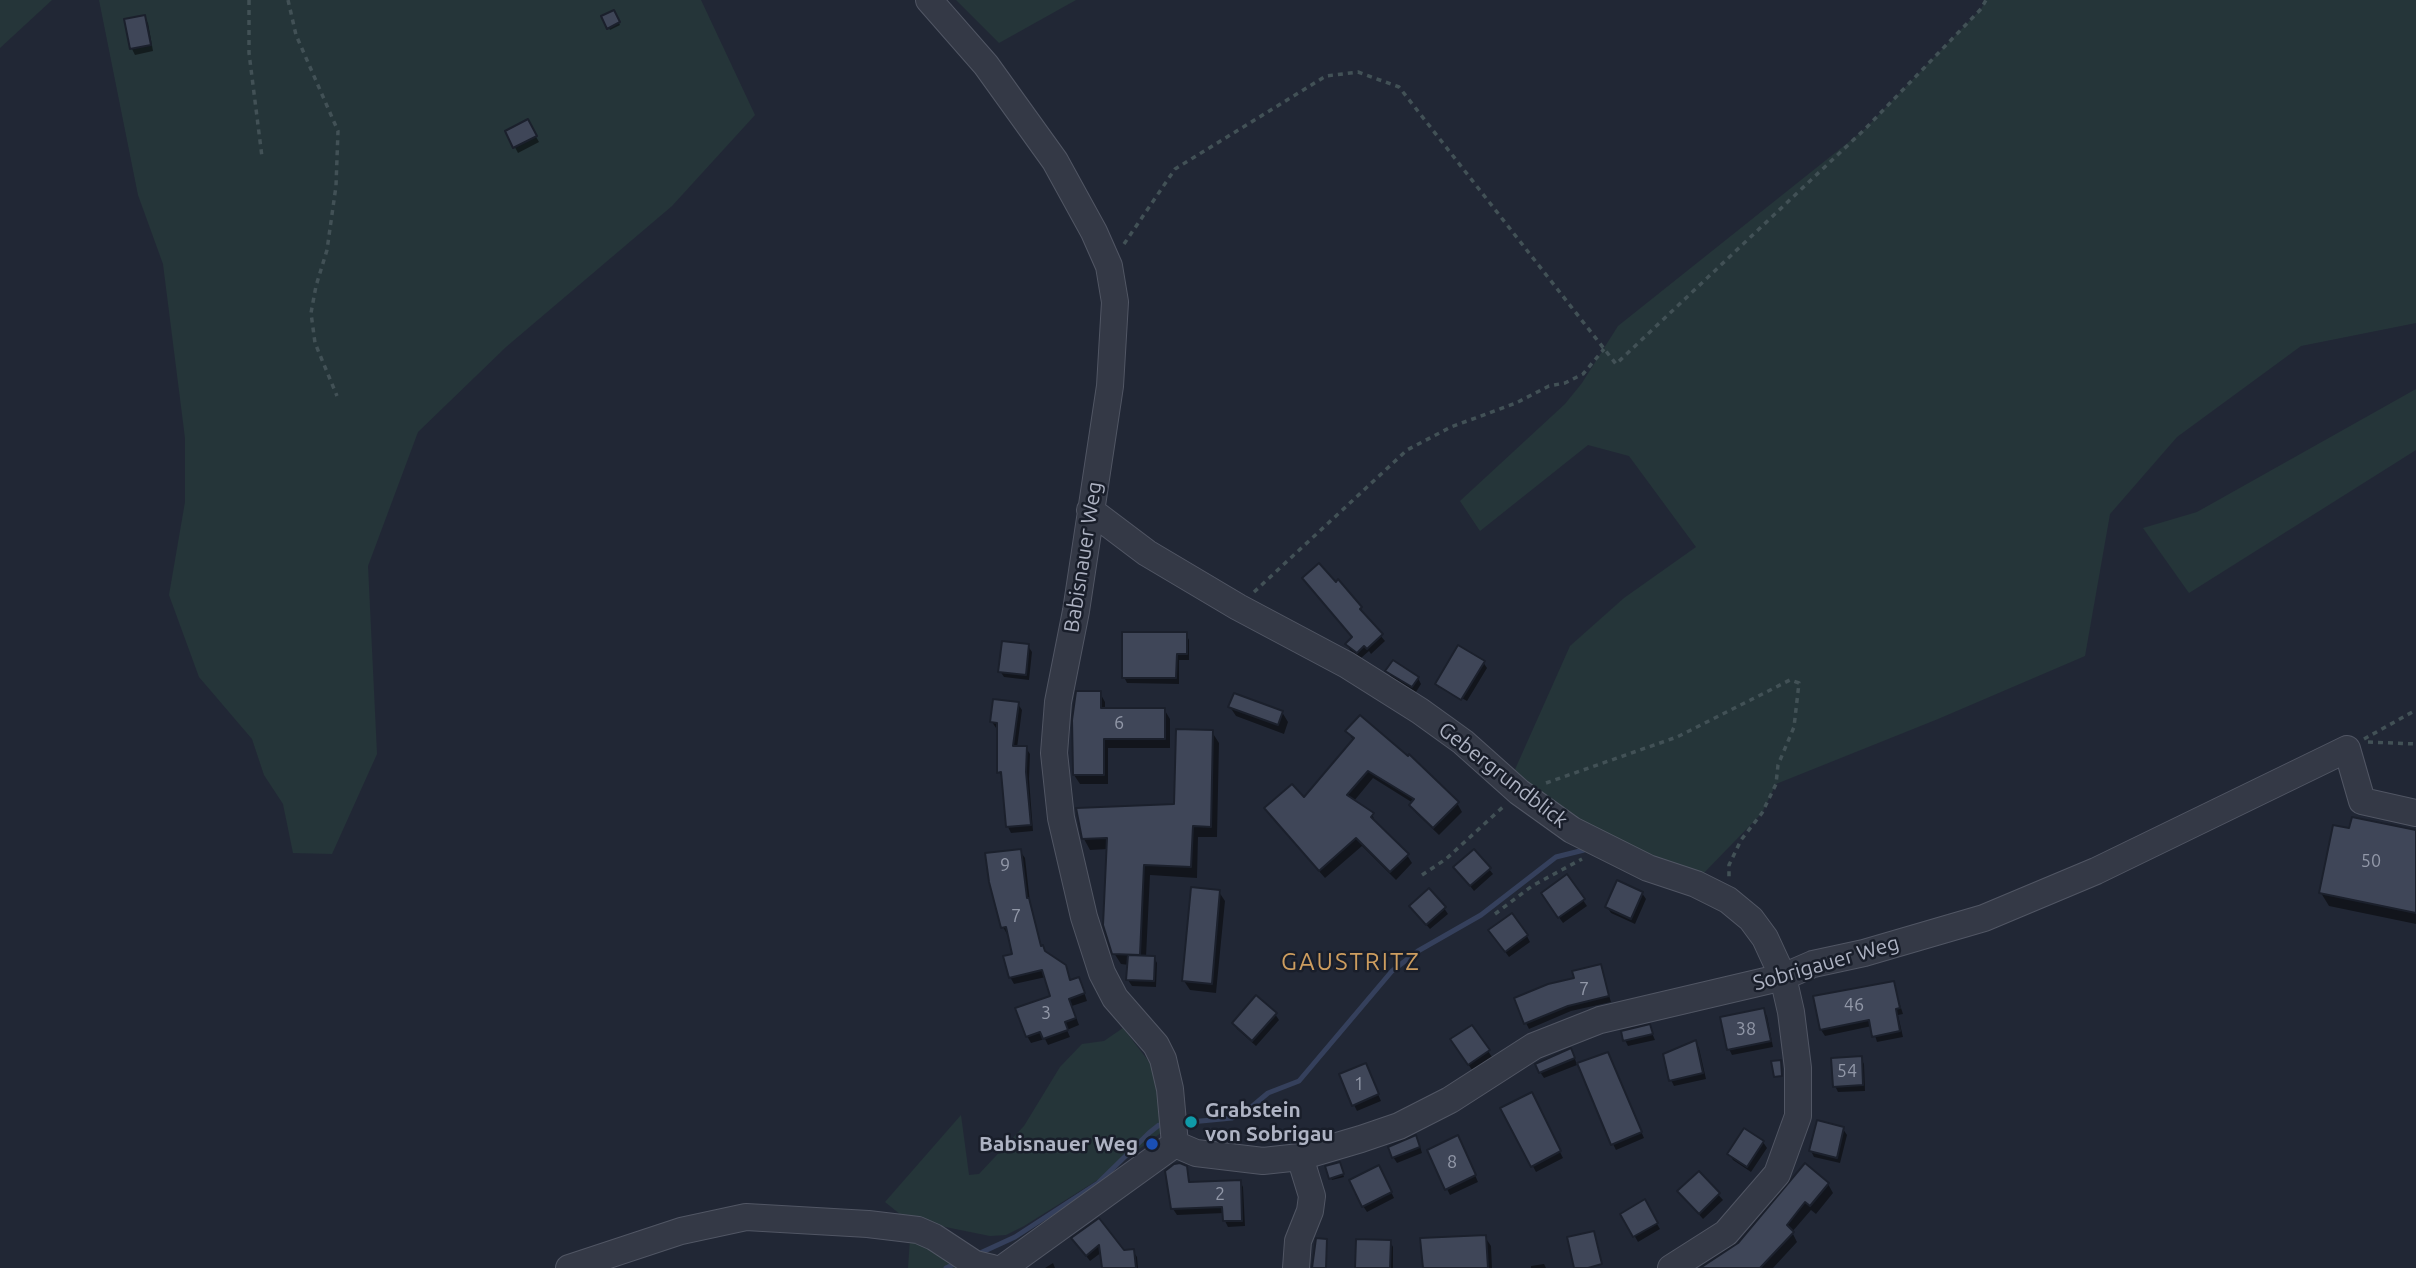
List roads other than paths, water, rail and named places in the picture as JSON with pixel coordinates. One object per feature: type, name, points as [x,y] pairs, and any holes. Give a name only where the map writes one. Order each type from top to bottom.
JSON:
[{"type":"street","name":"Babisnauer Weg","points":[[929,0],[986,65],[1055,161],[1094,232],[1109,266],[1115,302],[1110,386],[1076,611],[1058,702],[1054,753],[1061,818],[1084,917],[1102,973],[1115,998],[1156,1045],[1163,1059],[1170,1089],[1173,1130]]},
{"type":"street","name":"Gebergrundblick","points":[[1090,510],[1147,553],[1238,607],[1347,664],[1420,711],[1463,742],[1519,792],[1572,830],[1648,868],[1696,884],[1728,900],[1751,919],[1765,938],[1783,976],[1791,1012],[1798,1068],[1798,1116],[1777,1174],[1726,1233],[1671,1268]]},
{"type":"street","name":"Sobrigauer Weg","points":[[1300,1157],[1399,1126],[1450,1100],[1534,1046],[1600,1020],[1783,976],[1813,964],[1864,953],[1984,918],[2096,871],[2347,749],[2362,801],[2416,813]]},
{"type":"street","points":[[1003,1268],[1173,1130],[1196,1153],[1263,1161],[1300,1157],[1312,1196],[1310,1211],[1298,1241],[1296,1268]]},
{"type":"street","points":[[569,1268],[681,1231],[746,1217],[828,1221],[918,1230],[975,1261]]},
{"type":"waterway","points":[[1180,1123],[1232,1118],[1249,1109],[1268,1093],[1299,1081],[1392,971],[1418,951],[1481,915],[1556,857],[1584,850]]},
{"type":"waterway","points":[[978,1254],[1015,1237],[1098,1183],[1149,1133],[1159,1125],[1167,1125]]},
{"type":"waterway","points":[[946,1268],[959,1262]]},
{"type":"place","name":"Grabstein von Sobrigau","points":[[1191,1122]]},
{"type":"place","name":"Babisnauer Weg","points":[[1152,1144]]},
{"type":"district","name":"GAUSTRITZ","points":[[1351,962]]}]
